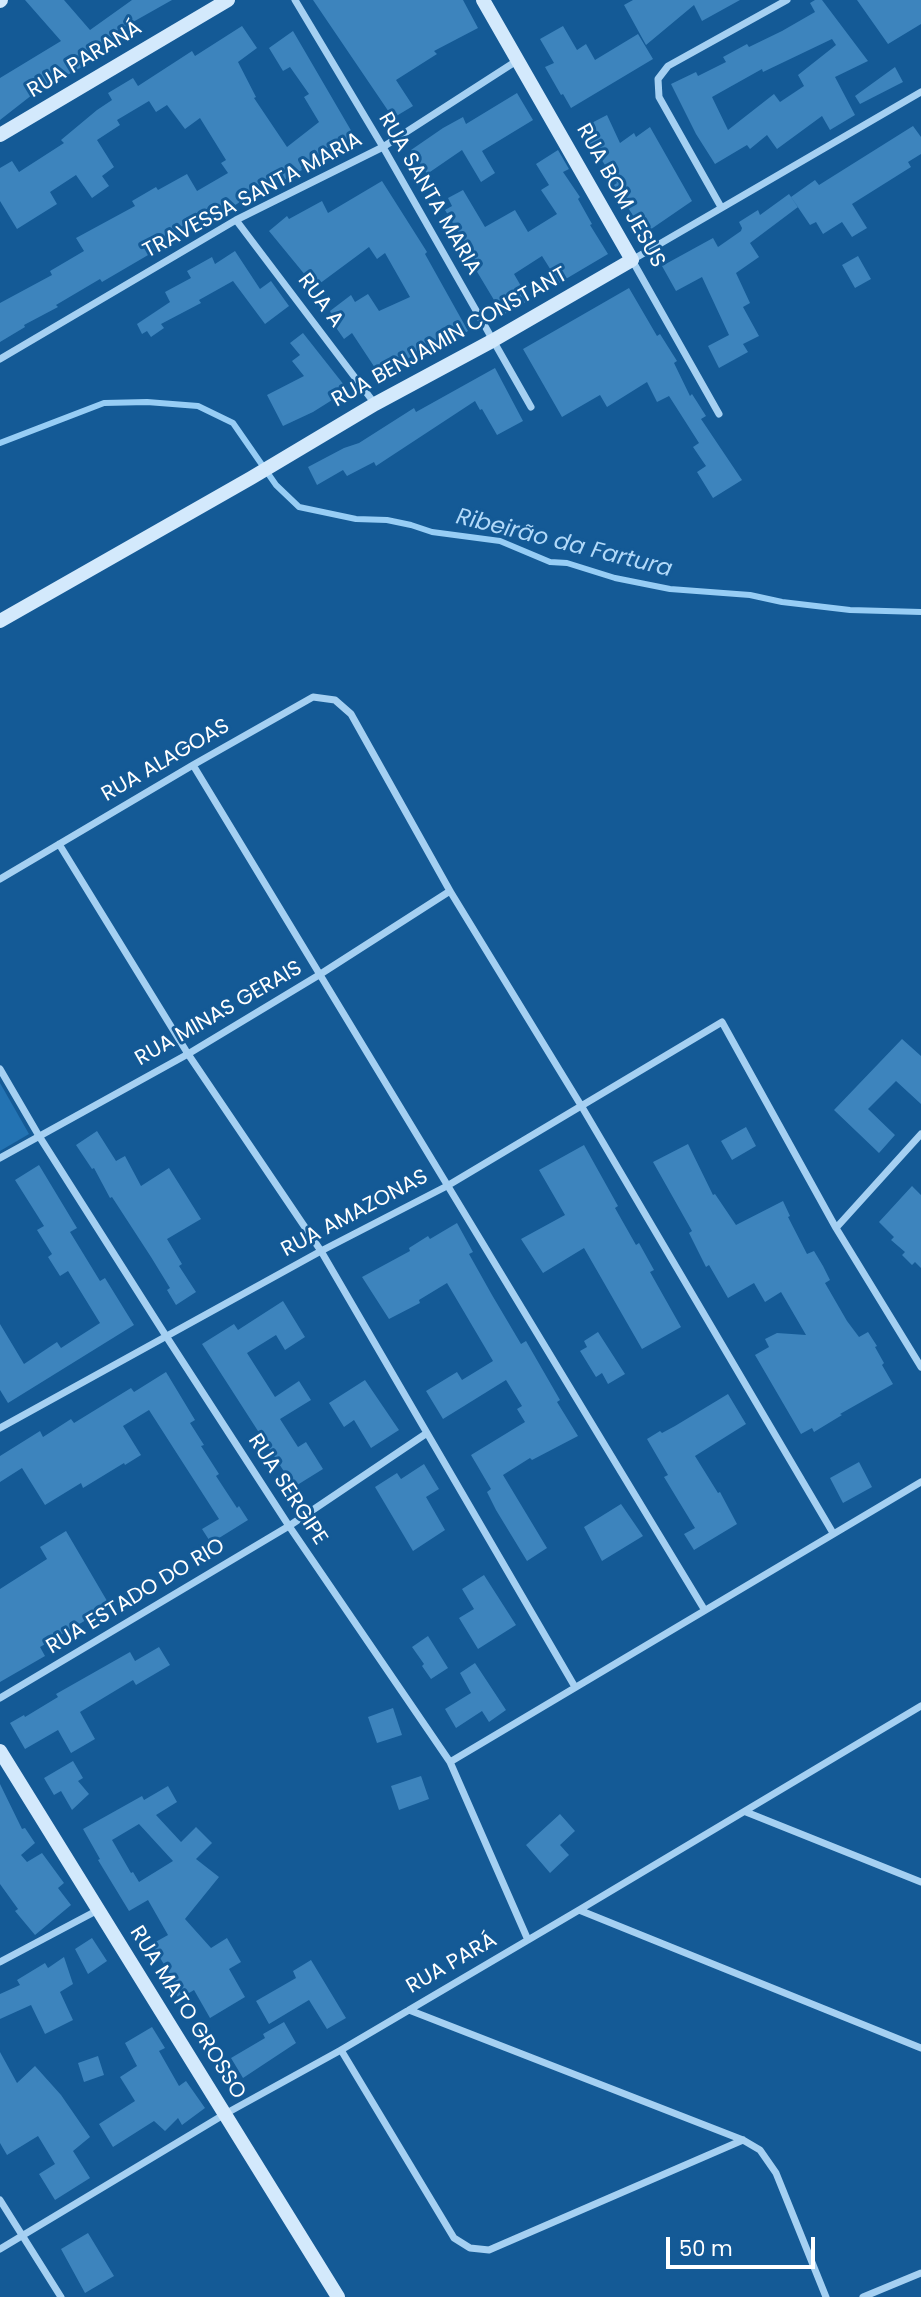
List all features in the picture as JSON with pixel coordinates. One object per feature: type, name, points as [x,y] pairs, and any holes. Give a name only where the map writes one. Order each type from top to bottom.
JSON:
[{"type":"street","name":"RUA PARANÁ","points":[[0,135],[228,0]]},
{"type":"street","name":"RUA SANTA MARIA","points":[[295,0],[383,147],[531,407]]},
{"type":"street","name":"RUA BOM JESUS","points":[[484,0],[719,414]]},
{"type":"street","points":[[721,207],[659,97],[658,79],[668,66],[787,0]]},
{"type":"street","name":"TRAVESSA SANTA MARIA","points":[[0,359],[236,220],[383,147],[519,59]]},
{"type":"street","name":"RUA BENJAMIN CONSTANT","points":[[0,621],[375,404],[492,341],[921,92]]},
{"type":"street","name":"RUA A","points":[[236,220],[375,404]]},
{"type":"street","name":"RUA ALAGOAS","points":[[0,879],[313,697],[335,700],[351,714],[450,891]]},
{"type":"street","points":[[193,765],[704,1609]]},
{"type":"street","points":[[59,844],[188,1054],[321,1251],[575,1687]]},
{"type":"street","points":[[450,891],[582,1107],[833,1533]]},
{"type":"street","name":"RUA MINAS GERAIS","points":[[0,1158],[188,1054],[319,975],[450,891]]},
{"type":"street","name":"RUA AMAZONAS","points":[[0,1427],[321,1251],[447,1186],[722,1022],[836,1227]]},
{"type":"street","name":"RUA SERGIPE","points":[[0,1069],[39,1136],[289,1526],[450,1762],[528,1940]]},
{"type":"street","points":[[921,1134],[836,1227],[921,1367]]},
{"type":"street","name":"RUA ESTADO DO RIO","points":[[0,1698],[289,1526],[427,1433]]},
{"type":"street","points":[[450,1762],[921,1482]]},
{"type":"street","name":"RUA PARÁ","points":[[0,2249],[225,2114],[341,2050],[917,1713],[921,1706]]},
{"type":"street","name":"RUA MATO GROSSO","points":[[0,1751],[338,2297]]},
{"type":"street","points":[[746,1812],[921,1882]]},
{"type":"street","points":[[0,1962],[98,1909]]},
{"type":"street","points":[[579,1910],[921,2048]]},
{"type":"street","points":[[409,2010],[743,2140],[760,2150],[776,2173],[826,2297]]},
{"type":"street","points":[[341,2050],[454,2238],[470,2248],[489,2250],[743,2140]]},
{"type":"street","points":[[0,2200],[61,2297]]},
{"type":"street","points":[[863,2297],[921,2273]]},
{"type":"shaded area","points":[[0,1083],[29,1134],[0,1151]]},
{"type":"building","points":[[25,0],[64,0],[90,30],[132,0],[172,0],[117,31],[123,40],[93,61],[47,86],[46,84],[0,120],[0,78],[61,41]]},
{"type":"building","points":[[313,0],[463,0],[478,28],[434,51],[437,54],[396,80],[413,106],[393,118]]},
{"type":"building","points":[[633,0],[740,0],[702,21],[694,5],[646,45],[624,5]]},
{"type":"building","points":[[822,0],[868,61],[835,77],[855,115],[830,130],[822,116],[777,149],[767,135],[750,149],[747,145],[715,164],[696,134],[671,84],[696,72],[698,76],[726,62],[723,57],[747,44],[749,47],[782,31],[815,12],[810,3]],"holes":[[[832,39],[836,45],[798,75],[804,86],[780,102],[774,94],[728,130],[712,97],[762,69],[763,72]]]},
{"type":"building","points":[[857,0],[921,0],[921,24],[888,44]]},
{"type":"building","points":[[242,26],[257,48],[238,62],[256,97],[254,98],[287,147],[319,122],[304,97],[309,94],[290,67],[283,71],[269,48],[293,31],[356,139],[338,149],[334,143],[301,168],[302,170],[278,183],[276,179],[218,216],[214,209],[181,227],[184,234],[102,282],[100,279],[0,342],[0,303],[52,275],[50,271],[84,251],[76,238],[135,206],[132,201],[156,187],[158,190],[187,174],[197,191],[228,173],[221,163],[226,160],[200,118],[185,129],[167,105],[156,112],[149,101],[117,120],[120,125],[97,140],[114,167],[102,176],[109,186],[92,198],[76,175],[50,192],[57,204],[17,229],[0,201],[0,168],[12,161],[19,172],[64,143],[61,140],[112,100],[108,93],[133,78],[138,86],[192,51],[195,56]]},
{"type":"building","points":[[563,26],[577,50],[586,44],[595,60],[638,34],[653,59],[571,108],[545,67],[554,63],[540,39]]},
{"type":"building","points":[[895,67],[903,82],[860,104],[855,96]]},
{"type":"building","points":[[517,93],[533,120],[482,151],[495,173],[481,182],[462,150],[427,174],[411,150],[463,117],[466,124]]},
{"type":"building","points":[[607,115],[620,143],[634,133],[636,137],[650,127],[692,201],[641,236],[630,222],[635,219],[614,185],[617,183],[591,144],[586,146],[578,130]]},
{"type":"building","points":[[913,126],[921,137],[921,154],[908,162],[911,167],[852,204],[867,228],[852,237],[842,222],[823,234],[816,222],[810,225],[791,197],[815,180],[819,185]]},
{"type":"building","points":[[558,150],[569,169],[563,172],[580,197],[578,199],[592,224],[590,225],[608,254],[559,283],[542,256],[514,274],[529,300],[503,315],[473,265],[477,263],[445,210],[452,206],[448,198],[463,190],[485,227],[515,210],[528,232],[557,214],[541,190],[549,185],[536,164]]},
{"type":"building","points":[[382,181],[427,252],[425,254],[468,331],[416,363],[412,356],[381,377],[352,333],[344,339],[330,319],[333,317],[330,311],[351,295],[355,302],[368,294],[379,311],[410,297],[385,253],[377,259],[369,247],[315,287],[269,231],[287,216],[289,219],[322,201],[328,213]]},
{"type":"building","points":[[789,194],[798,207],[750,243],[759,257],[736,273],[750,303],[743,307],[759,336],[743,344],[748,352],[719,368],[708,346],[729,335],[702,277],[676,291],[662,266],[713,238],[718,247],[741,231],[739,222],[758,210],[760,215]]},
{"type":"building","points":[[235,251],[260,289],[271,281],[289,306],[265,324],[233,281],[199,300],[201,303],[161,324],[164,328],[151,337],[147,331],[142,334],[137,324],[170,302],[165,292],[191,278],[187,271],[212,257],[215,264]]},
{"type":"building","points":[[858,256],[871,279],[855,288],[842,265]]},
{"type":"building","points":[[629,288],[657,336],[660,334],[677,361],[674,363],[690,396],[692,394],[706,416],[701,419],[742,480],[713,498],[697,472],[706,466],[693,447],[699,443],[669,396],[657,402],[647,382],[607,407],[600,395],[562,417],[523,349]]},
{"type":"building","points":[[303,333],[348,390],[313,412],[283,426],[267,395],[304,376],[292,361],[300,355],[290,343]]},
{"type":"building","points":[[495,368],[523,421],[497,435],[475,401],[376,466],[374,462],[347,476],[343,470],[317,485],[308,467],[359,443],[414,408],[416,412]]},
{"type":"building","points":[[902,1039],[921,1056],[921,1104],[896,1081],[868,1109],[895,1135],[879,1153],[834,1110]]},
{"type":"building","points":[[746,1127],[756,1146],[732,1160],[721,1141]]},
{"type":"building","points":[[97,1131],[116,1161],[125,1156],[141,1186],[169,1168],[201,1219],[167,1239],[182,1264],[179,1266],[196,1292],[176,1305],[167,1290],[170,1288],[151,1257],[112,1197],[110,1198],[94,1168],[92,1169],[76,1145]]},
{"type":"building","points":[[688,1144],[713,1195],[715,1194],[736,1225],[783,1201],[807,1254],[814,1251],[823,1266],[830,1280],[825,1283],[847,1321],[859,1337],[868,1332],[893,1384],[814,1432],[812,1428],[801,1434],[755,1355],[769,1347],[765,1339],[777,1333],[806,1335],[781,1292],[765,1302],[754,1283],[728,1298],[709,1265],[706,1267],[689,1233],[692,1231],[653,1162]]},
{"type":"building","points":[[584,1145],[618,1206],[615,1208],[654,1270],[650,1272],[681,1327],[642,1349],[584,1248],[543,1273],[521,1239],[565,1215],[539,1170]]},
{"type":"building","points":[[39,1165],[77,1228],[70,1232],[100,1281],[105,1278],[134,1325],[8,1403],[0,1390],[0,1324],[24,1364],[57,1342],[61,1348],[100,1323],[68,1271],[60,1276],[48,1257],[52,1254],[37,1230],[44,1226],[15,1180]]},
{"type":"building","points":[[912,1186],[921,1195],[921,1268],[915,1262],[912,1265],[902,1255],[905,1252],[891,1240],[894,1237],[879,1222]]},
{"type":"building","points":[[457,1223],[473,1252],[469,1254],[492,1295],[521,1344],[526,1341],[578,1436],[532,1460],[530,1458],[503,1475],[547,1548],[527,1561],[496,1510],[487,1492],[491,1489],[471,1455],[525,1422],[517,1409],[522,1406],[506,1380],[443,1419],[426,1391],[457,1372],[462,1380],[493,1361],[447,1283],[419,1300],[420,1303],[389,1319],[362,1277],[410,1251],[409,1248],[428,1236],[430,1239]]},
{"type":"building","points":[[283,1301],[305,1337],[285,1350],[276,1335],[247,1353],[275,1397],[299,1381],[311,1400],[280,1419],[298,1447],[306,1442],[323,1469],[294,1487],[202,1344],[234,1324],[238,1330]]},
{"type":"building","points":[[598,1332],[625,1374],[608,1384],[602,1373],[596,1377],[580,1351],[587,1347],[584,1341]]},
{"type":"building","points":[[166,1372],[195,1420],[190,1423],[219,1474],[216,1476],[248,1520],[211,1543],[202,1529],[219,1519],[149,1410],[123,1426],[141,1455],[83,1488],[81,1483],[45,1505],[22,1468],[0,1482],[0,1456],[40,1431],[43,1437],[71,1419],[74,1423],[131,1388],[134,1392]]},
{"type":"building","points":[[365,1380],[399,1430],[371,1448],[354,1420],[344,1427],[329,1403]]},
{"type":"building","points":[[728,1394],[746,1424],[695,1456],[718,1493],[720,1492],[737,1524],[694,1550],[684,1534],[695,1528],[664,1477],[668,1475],[647,1439],[675,1426]]},
{"type":"building","points":[[859,1462],[872,1487],[843,1503],[830,1478]]},
{"type":"building","points":[[424,1464],[439,1489],[426,1497],[445,1530],[413,1551],[375,1487],[397,1473],[401,1479]]},
{"type":"building","points":[[621,1504],[643,1536],[602,1561],[584,1527]]},
{"type":"building","points":[[66,1531],[110,1606],[40,1647],[45,1656],[0,1682],[0,1589],[47,1559],[40,1547]]},
{"type":"building","points":[[484,1575],[516,1625],[478,1649],[459,1618],[474,1609],[462,1589]]},
{"type":"building","points":[[428,1636],[448,1668],[431,1679],[412,1647]]},
{"type":"building","points":[[159,1647],[170,1665],[136,1685],[133,1680],[80,1712],[95,1739],[71,1753],[58,1730],[25,1749],[10,1723],[24,1715],[25,1717],[58,1697],[56,1694],[130,1652],[135,1661]]},
{"type":"building","points":[[475,1663],[506,1710],[489,1722],[482,1711],[456,1728],[445,1709],[471,1693],[460,1673]]},
{"type":"building","points":[[393,1708],[402,1735],[377,1743],[368,1717]]},
{"type":"building","points":[[73,1761],[83,1778],[78,1781],[89,1794],[72,1810],[61,1791],[54,1795],[44,1778]]},
{"type":"building","points":[[421,1776],[429,1799],[399,1810],[391,1786]]},
{"type":"building","points":[[0,1784],[22,1829],[25,1828],[35,1843],[21,1855],[27,1862],[42,1853],[64,1883],[58,1888],[71,1905],[35,1935],[15,1911],[18,1909],[0,1884]]},
{"type":"building","points":[[168,1786],[177,1802],[156,1815],[181,1842],[196,1827],[212,1843],[196,1859],[219,1877],[185,1919],[211,1948],[227,1938],[241,1962],[229,1969],[245,1997],[210,2018],[194,1990],[179,1999],[165,1975],[169,1973],[152,1944],[168,1935],[148,1900],[129,1911],[83,1829],[142,1796],[144,1800]],"holes":[[[139,1824],[173,1861],[139,1882],[112,1840]]]},
{"type":"building","points":[[560,1814],[575,1831],[560,1845],[569,1855],[550,1873],[526,1845]]},
{"type":"building","points":[[92,1938],[107,1961],[88,1974],[75,1949]]},
{"type":"building","points":[[64,1957],[73,1984],[60,1992],[73,2020],[45,2034],[31,2005],[0,2019],[0,1994],[20,1985],[17,1980],[45,1963],[48,1968]]},
{"type":"building","points":[[311,1960],[346,2018],[327,2029],[309,2000],[269,2024],[256,2001],[296,1978],[293,1971]]},
{"type":"building","points":[[284,2022],[296,2043],[243,2078],[231,2058],[265,2038],[263,2034]]},
{"type":"building","points":[[152,2027],[165,2048],[159,2051],[179,2086],[186,2081],[205,2108],[182,2125],[178,2118],[165,2131],[154,2121],[113,2147],[99,2124],[135,2101],[120,2077],[137,2066],[125,2043]]},
{"type":"building","points":[[0,2052],[17,2083],[35,2066],[61,2095],[90,2137],[73,2151],[90,2178],[55,2200],[39,2174],[55,2164],[38,2136],[7,2155],[0,2143]]},
{"type":"building","points":[[98,2056],[104,2075],[84,2082],[78,2063]]},
{"type":"building","points":[[88,2233],[114,2276],[85,2293],[61,2249]]},
{"type":"waterway","name":"Ribeirão da Fartura","points":[[0,443],[104,403],[147,402],[198,406],[233,423],[276,485],[299,507],[356,519],[387,520],[432,532],[500,541],[550,562],[567,563],[615,578],[670,589],[750,595],[782,602],[850,610],[921,612]]}]
